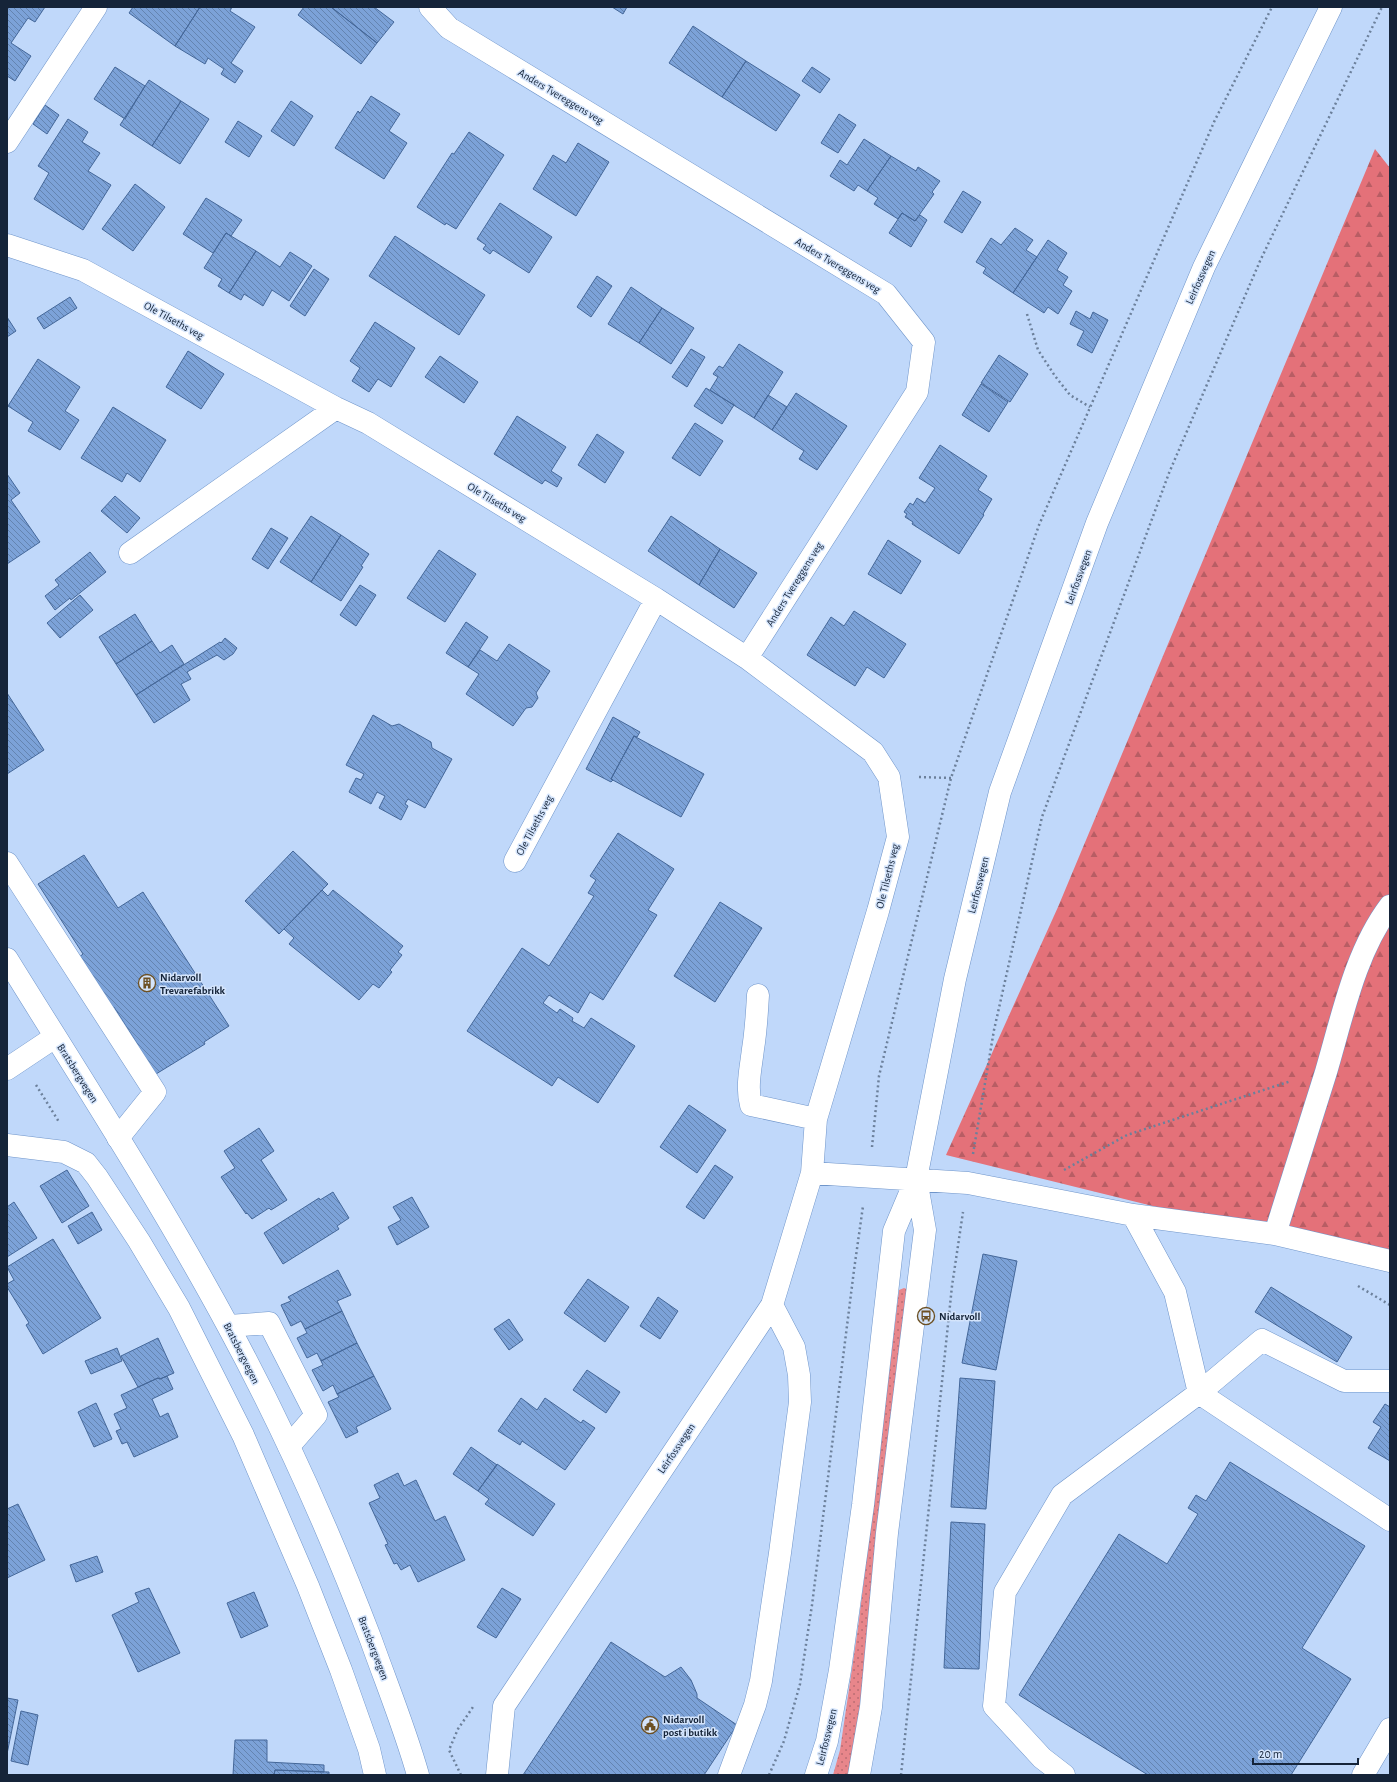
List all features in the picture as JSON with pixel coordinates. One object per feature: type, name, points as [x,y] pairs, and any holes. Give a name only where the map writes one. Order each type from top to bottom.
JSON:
[{"type":"street","points":[[7,142],[96,7]]},
{"type":"street","name":"Anders Tvereggens veg","points":[[430,7],[449,28],[886,294],[924,342],[917,392],[747,658]]},
{"type":"street","name":"Leirfossvegen","points":[[816,1775],[827,1741],[840,1670],[863,1505],[894,1231],[916,1179],[955,979],[1000,792],[1097,523],[1201,274],[1331,7]]},
{"type":"street","name":"Ole Tilseths veg","points":[[7,245],[83,270],[336,408],[368,423],[656,599],[747,658],[873,752],[889,777],[898,837],[878,911],[816,1119],[812,1173]]},
{"type":"street","points":[[130,553],[336,408]]},
{"type":"street","name":"Ole Tilseths veg","points":[[515,861],[656,599]]},
{"type":"street","points":[[7,863],[155,1092],[118,1138]]},
{"type":"street","points":[[1275,1234],[1326,1070],[1348,991],[1378,922],[1390,906]]},
{"type":"street","name":"Bratsbergvegen","points":[[7,959],[172,1227],[229,1326],[289,1446],[342,1564],[393,1700],[418,1775]]},
{"type":"street","points":[[758,995],[757,1023],[749,1081],[749,1097],[751,1105],[816,1119]]},
{"type":"street","points":[[14,1065],[56,1037]]},
{"type":"street","points":[[7,1145],[64,1152],[86,1163],[97,1177],[179,1308],[243,1435],[308,1586],[341,1670],[369,1749],[375,1775]]},
{"type":"street","points":[[812,1173],[968,1183],[1133,1215],[1275,1234],[1390,1261]]},
{"type":"street","name":"Leirfossvegen","points":[[497,1775],[504,1706],[772,1305],[812,1173]]},
{"type":"street","name":"Leirfossvegen","points":[[859,1775],[871,1706],[887,1533],[925,1230],[916,1179]]},
{"type":"street","points":[[1133,1215],[1175,1292],[1199,1393],[1390,1520]]},
{"type":"street","points":[[729,1775],[755,1705],[761,1681],[800,1402],[799,1375],[794,1347],[772,1305]]},
{"type":"street","points":[[229,1326],[269,1323],[316,1415],[289,1446]]},
{"type":"street","points":[[1064,1775],[1042,1758],[994,1706],[1005,1592],[1062,1495],[1199,1393],[1262,1340],[1344,1381],[1390,1381]]},
{"type":"street","points":[[1363,1775],[1390,1729]]},
{"type":"path","points":[[872,1147],[879,1076],[951,778],[1039,525],[1214,122],[1272,7]]},
{"type":"path","points":[[900,1775],[952,1286],[994,1030],[1042,817],[1169,473],[1260,261],[1382,7]]},
{"type":"path","points":[[1027,314],[1038,350],[1055,376],[1070,395],[1090,407]]},
{"type":"path","points":[[14,1065],[61,1124]]},
{"type":"path","points":[[1061,1172],[1127,1135],[1326,1070]]},
{"type":"path","points":[[769,1775],[784,1742],[800,1684],[812,1605],[854,1270],[864,1202]]},
{"type":"shaded area","points":[[904,1288],[909,1290],[858,1734],[849,1775],[833,1775],[840,1750],[858,1628],[899,1290]]},
{"type":"green space","points":[[1375,149],[1390,168],[1390,1252],[1294,1241],[946,1155],[1058,907]]},
{"type":"building","points":[[7,7],[45,7],[35,22],[28,18],[11,43],[31,56],[15,81],[7,76]]},
{"type":"building","points":[[133,7],[200,7],[175,46],[129,13]]},
{"type":"building","points":[[200,7],[232,7],[230,11],[255,27],[231,63],[243,71],[235,83],[221,74],[224,69],[208,58],[205,64],[175,46]]},
{"type":"building","points":[[304,7],[331,7],[377,43],[361,64],[298,15]]},
{"type":"building","points":[[331,7],[374,7],[394,22],[377,43]]},
{"type":"building","points":[[612,7],[627,7],[623,14]]},
{"type":"building","points":[[693,26],[746,61],[722,97],[669,63]]},
{"type":"building","points":[[746,61],[800,95],[776,131],[722,97]]},
{"type":"building","points":[[115,67],[145,86],[125,119],[94,99]]},
{"type":"building","points":[[812,67],[830,79],[820,93],[802,81]]},
{"type":"building","points":[[149,80],[181,101],[152,146],[120,125]]},
{"type":"building","points":[[371,96],[400,114],[389,131],[407,143],[384,179],[335,148],[358,111],[360,113]]},
{"type":"building","points":[[181,101],[209,119],[180,164],[152,146]]},
{"type":"building","points":[[291,101],[313,116],[294,146],[271,131]]},
{"type":"building","points":[[45,105],[59,115],[47,134],[33,124]]},
{"type":"building","points":[[839,114],[856,125],[838,153],[821,143]]},
{"type":"building","points":[[68,119],[88,132],[82,142],[100,153],[88,171],[111,185],[83,230],[34,199],[49,173],[38,166]]},
{"type":"building","points":[[238,121],[262,136],[249,157],[225,142]]},
{"type":"building","points":[[469,132],[504,155],[456,229],[446,223],[445,225],[417,207],[452,153],[454,154]]},
{"type":"building","points":[[864,139],[891,156],[867,191],[858,185],[854,191],[830,176],[840,160],[847,165]]},
{"type":"building","points":[[578,143],[609,162],[576,216],[533,189],[553,155],[566,163]]},
{"type":"building","points":[[891,156],[916,171],[918,167],[940,181],[932,192],[934,194],[915,221],[902,213],[898,219],[874,204],[878,198],[867,191]]},
{"type":"building","points":[[135,184],[165,207],[133,251],[102,229]]},
{"type":"building","points":[[963,191],[981,202],[962,233],[944,222]]},
{"type":"building","points":[[206,198],[242,220],[231,236],[226,233],[213,253],[183,234]]},
{"type":"building","points":[[500,203],[552,237],[529,273],[493,250],[490,254],[483,249],[486,245],[477,239]]},
{"type":"building","points":[[902,213],[915,221],[920,215],[927,220],[911,247],[889,233]]},
{"type":"building","points":[[1015,228],[1033,240],[1026,250],[1037,257],[1013,293],[983,273],[986,268],[976,262],[991,238],[1001,245]]},
{"type":"building","points":[[226,233],[256,251],[229,293],[218,286],[222,279],[204,268]]},
{"type":"building","points":[[395,236],[485,295],[459,335],[369,276]]},
{"type":"building","points":[[1048,240],[1067,253],[1057,270],[1068,277],[1063,285],[1072,291],[1058,314],[1048,307],[1044,313],[1013,293]]},
{"type":"building","points":[[256,251],[280,267],[290,252],[312,266],[289,301],[272,290],[263,306],[244,294],[241,300],[229,293]]},
{"type":"building","points":[[314,269],[329,279],[305,316],[290,306]]},
{"type":"building","points":[[597,276],[612,286],[591,317],[577,307]]},
{"type":"building","points":[[631,287],[662,308],[639,343],[608,324]]},
{"type":"building","points":[[70,297],[77,308],[44,329],[37,318]]},
{"type":"building","points":[[662,308],[694,328],[671,364],[639,343]]},
{"type":"building","points":[[1076,311],[1090,319],[1093,312],[1108,320],[1092,353],[1077,345],[1084,331],[1070,324]]},
{"type":"building","points":[[7,317],[16,331],[7,337]]},
{"type":"building","points":[[375,322],[415,348],[391,387],[378,379],[369,392],[352,381],[360,368],[350,361]]},
{"type":"building","points":[[739,344],[783,372],[754,418],[710,390],[718,377],[713,374],[719,366],[723,368]]},
{"type":"building","points":[[691,349],[705,357],[687,387],[672,377]]},
{"type":"building","points":[[188,351],[224,374],[201,409],[166,387]]},
{"type":"building","points":[[999,355],[1028,374],[1010,402],[981,383]]},
{"type":"building","points":[[440,356],[478,382],[464,403],[425,377]]},
{"type":"building","points":[[38,359],[80,387],[65,411],[79,420],[60,450],[28,431],[33,422],[8,406]]},
{"type":"building","points":[[981,384],[1008,402],[989,432],[962,415]]},
{"type":"building","points":[[706,388],[734,405],[722,424],[694,406]]},
{"type":"building","points":[[796,393],[847,426],[817,470],[799,459],[804,451],[772,430]]},
{"type":"building","points":[[768,395],[787,407],[772,430],[754,418]]},
{"type":"building","points":[[113,407],[166,440],[140,482],[127,473],[122,482],[81,458]]},
{"type":"building","points":[[517,416],[566,447],[551,471],[562,478],[557,487],[545,480],[542,484],[494,454]]},
{"type":"building","points":[[695,423],[723,441],[700,476],[672,458]]},
{"type":"building","points":[[597,434],[624,452],[605,483],[578,465]]},
{"type":"building","points":[[940,445],[987,476],[978,490],[992,499],[983,514],[984,515],[959,554],[912,524],[913,522],[905,517],[907,514],[904,512],[910,503],[913,505],[917,498],[925,503],[935,488],[919,478]]},
{"type":"building","points":[[7,474],[20,493],[11,500],[40,542],[7,564]]},
{"type":"building","points":[[115,496],[140,518],[127,533],[101,511]]},
{"type":"building","points":[[311,516],[341,535],[311,582],[280,562]]},
{"type":"building","points":[[671,516],[720,549],[699,585],[648,551]]},
{"type":"building","points":[[271,528],[288,538],[268,569],[252,559]]},
{"type":"building","points":[[341,535],[369,554],[361,566],[363,567],[341,601],[311,582]]},
{"type":"building","points":[[888,540],[921,561],[901,594],[868,574]]},
{"type":"building","points":[[720,549],[757,573],[734,608],[699,585]]},
{"type":"building","points":[[439,550],[476,574],[445,622],[407,598]]},
{"type":"building","points":[[90,552],[106,572],[71,600],[70,598],[55,610],[45,596],[59,585],[55,580]]},
{"type":"building","points":[[360,585],[376,595],[356,626],[340,615]]},
{"type":"building","points":[[80,595],[93,610],[60,638],[47,623]]},
{"type":"building","points":[[854,611],[906,644],[884,678],[867,667],[855,686],[807,655],[831,617],[844,626]]},
{"type":"building","points":[[135,614],[152,641],[116,664],[99,637]]},
{"type":"building","points":[[466,622],[488,637],[468,667],[446,653]]},
{"type":"building","points":[[225,638],[237,648],[233,654],[224,660],[217,655],[187,672],[191,679],[181,684],[190,700],[154,723],[136,695],[220,642],[221,643]]},
{"type":"building","points":[[152,641],[160,653],[172,645],[184,664],[136,695],[116,664]]},
{"type":"building","points":[[509,644],[550,671],[536,693],[538,698],[532,707],[526,708],[513,726],[466,694],[479,674],[468,667],[480,650],[497,661]]},
{"type":"building","points":[[7,693],[44,750],[7,774]]},
{"type":"building","points":[[373,715],[392,726],[399,724],[431,742],[432,748],[452,759],[425,808],[408,799],[405,804],[408,806],[401,820],[379,808],[385,796],[377,792],[371,804],[349,792],[356,778],[361,780],[364,774],[346,765]]},
{"type":"building","points":[[613,717],[640,732],[637,737],[634,736],[611,779],[613,780],[611,782],[586,769]]},
{"type":"building","points":[[634,736],[704,774],[681,817],[611,779]]},
{"type":"building","points":[[618,833],[674,869],[648,910],[657,915],[603,1000],[590,992],[578,1013],[549,995],[543,1003],[557,1013],[560,1009],[573,1018],[572,1021],[584,1028],[591,1018],[635,1046],[598,1103],[558,1077],[552,1086],[467,1031],[522,948],[549,966],[594,896],[588,893],[596,880],[590,876]]},
{"type":"building","points":[[293,851],[328,884],[279,934],[245,901]]},
{"type":"building","name":"Nidarvoll Trevarefabrikk","points":[[84,855],[118,908],[143,892],[229,1026],[204,1042],[205,1044],[156,1074],[133,1049],[138,1045],[114,1007],[111,1009],[78,958],[83,954],[38,884]]},
{"type":"building","points":[[322,890],[328,896],[333,890],[403,946],[398,952],[402,955],[390,970],[392,972],[379,988],[373,984],[359,1000],[289,944],[294,938],[284,929]]},
{"type":"building","points":[[720,902],[762,928],[715,1002],[674,976]]},
{"type":"building","points":[[689,1105],[726,1130],[697,1173],[660,1147]]},
{"type":"building","points":[[259,1128],[274,1151],[261,1160],[287,1200],[271,1210],[269,1208],[252,1219],[247,1213],[246,1214],[221,1177],[235,1168],[224,1151]]},
{"type":"building","points":[[715,1165],[733,1177],[704,1219],[686,1207]]},
{"type":"building","points":[[67,1170],[89,1206],[62,1223],[40,1186]]},
{"type":"building","points":[[333,1192],[349,1218],[337,1226],[339,1229],[283,1264],[264,1233],[319,1198],[320,1200]]},
{"type":"building","points":[[412,1197],[429,1227],[397,1245],[388,1227],[401,1220],[393,1207]]},
{"type":"building","points":[[14,1202],[37,1238],[7,1257],[7,1207]]},
{"type":"building","points":[[92,1212],[102,1230],[78,1244],[68,1226]]},
{"type":"building","points":[[53,1239],[101,1318],[43,1354],[26,1325],[29,1323],[7,1287],[7,1284],[14,1280],[7,1267]]},
{"type":"building","points":[[983,1254],[1017,1261],[996,1370],[962,1363]]},
{"type":"building","points":[[338,1270],[351,1295],[337,1301],[342,1311],[305,1329],[301,1321],[291,1326],[281,1305],[291,1301],[288,1297]]},
{"type":"building","points":[[588,1279],[629,1307],[605,1342],[564,1313]]},
{"type":"building","points":[[1271,1287],[1352,1337],[1337,1362],[1255,1312]]},
{"type":"building","points":[[658,1297],[678,1311],[660,1339],[640,1326]]},
{"type":"building","points":[[342,1311],[357,1343],[321,1361],[317,1353],[307,1358],[297,1338],[307,1333],[305,1329]]},
{"type":"building","points":[[509,1319],[523,1340],[509,1350],[494,1329]]},
{"type":"building","points":[[158,1338],[174,1373],[138,1387],[121,1356]]},
{"type":"building","points":[[357,1343],[374,1376],[337,1394],[333,1385],[323,1391],[312,1370],[323,1365],[321,1361]]},
{"type":"building","points":[[117,1348],[122,1361],[91,1374],[85,1361]]},
{"type":"building","points":[[587,1370],[620,1392],[606,1413],[573,1390]]},
{"type":"building","points":[[167,1376],[173,1389],[152,1399],[160,1417],[168,1413],[178,1437],[134,1457],[127,1442],[122,1444],[116,1431],[121,1429],[114,1414],[127,1408],[121,1395],[158,1378],[160,1379]]},
{"type":"building","points":[[374,1376],[391,1409],[356,1427],[358,1432],[346,1438],[328,1402],[339,1397],[337,1394]]},
{"type":"building","points":[[960,1378],[995,1381],[986,1509],[951,1507]]},
{"type":"building","points":[[521,1398],[537,1410],[545,1398],[581,1423],[583,1420],[595,1428],[565,1470],[522,1441],[520,1445],[498,1431]]},
{"type":"building","points":[[96,1403],[112,1439],[94,1447],[78,1412]]},
{"type":"building","points":[[1385,1404],[1390,1407],[1390,1461],[1368,1448],[1381,1427],[1373,1422]]},
{"type":"building","points":[[471,1447],[497,1465],[478,1491],[453,1474]]},
{"type":"building","points":[[1230,1462],[1365,1546],[1302,1648],[1351,1679],[1291,1775],[1148,1775],[1019,1695],[1119,1534],[1167,1564],[1198,1514],[1188,1508],[1196,1495],[1206,1501]]},
{"type":"building","points":[[497,1464],[555,1504],[533,1536],[485,1504],[489,1499],[478,1491]]},
{"type":"building","points":[[398,1473],[404,1486],[416,1480],[435,1521],[445,1516],[465,1560],[418,1582],[410,1565],[401,1570],[397,1563],[394,1564],[385,1545],[388,1544],[369,1503],[380,1498],[374,1485]]},
{"type":"building","points":[[18,1504],[45,1560],[7,1578],[7,1509]]},
{"type":"building","points":[[951,1522],[985,1524],[979,1669],[944,1668]]},
{"type":"building","points":[[97,1556],[103,1572],[76,1582],[70,1565]]},
{"type":"building","points":[[149,1588],[180,1653],[138,1672],[112,1615],[139,1602],[135,1593]]},
{"type":"building","points":[[502,1588],[521,1599],[496,1638],[477,1627]]},
{"type":"building","points":[[254,1592],[268,1626],[241,1638],[227,1603]]},
{"type":"building","points":[[611,1642],[665,1677],[681,1667],[691,1680],[697,1694],[697,1698],[737,1725],[704,1775],[523,1775]]},
{"type":"building","points":[[7,1698],[18,1700],[7,1754]]},
{"type":"building","points":[[21,1711],[38,1715],[28,1765],[11,1761]]},
{"type":"building","points":[[235,1740],[267,1740],[267,1762],[324,1765],[324,1772],[275,1770],[274,1775],[233,1775]]},
{"type":"building","points":[[275,1770],[329,1772],[329,1775],[274,1775]]},
{"type":"place","name":"Nidarvoll Trevarefabrikk","points":[[147,983]]},
{"type":"place","name":"Nidarvoll","points":[[926,1316]]},
{"type":"place","name":"Nidarvoll post i butikk","points":[[650,1725]]}]
